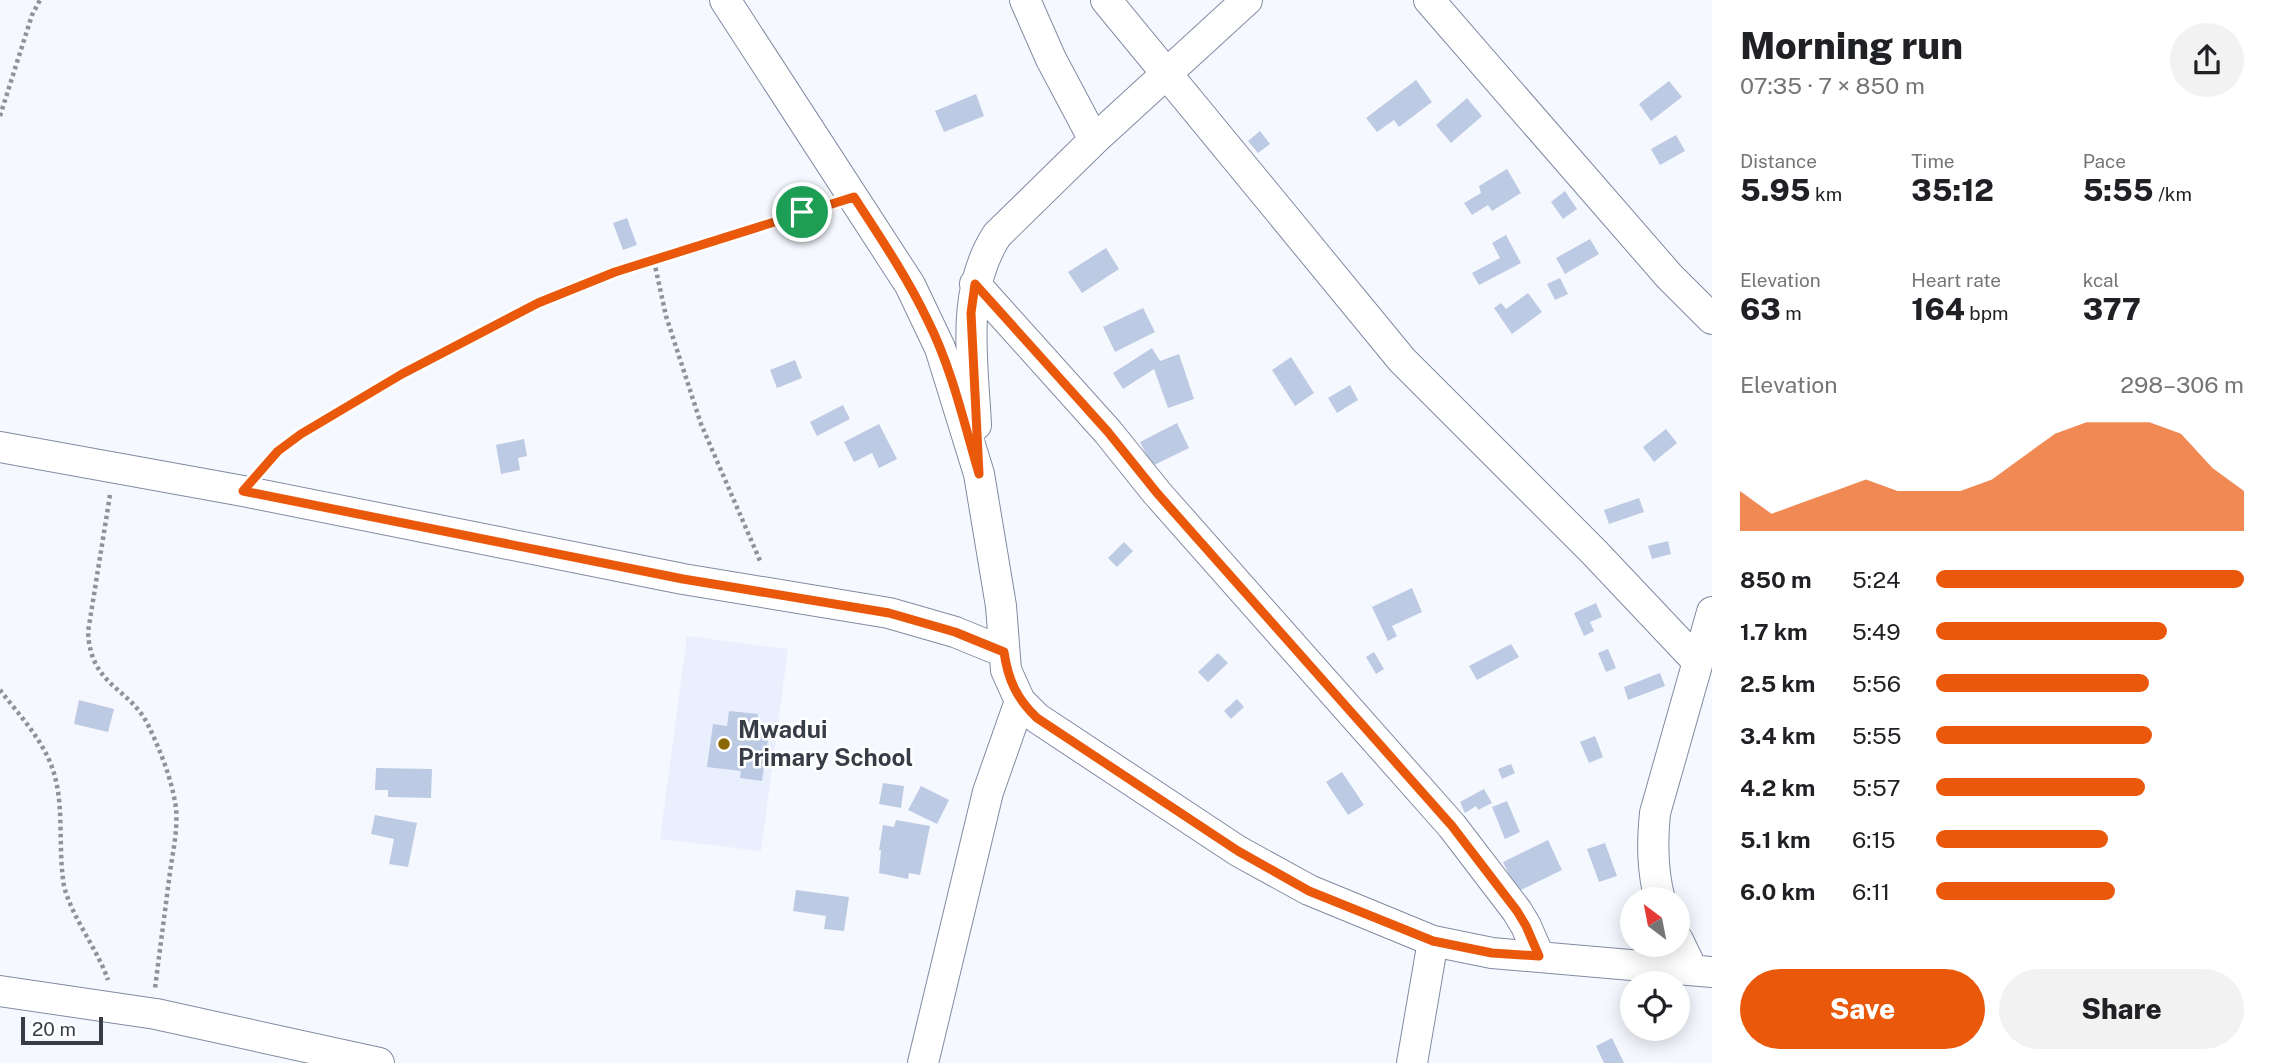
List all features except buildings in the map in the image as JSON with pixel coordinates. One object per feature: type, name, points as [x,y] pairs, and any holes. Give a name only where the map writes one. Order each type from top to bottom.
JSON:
[{"type":"street","points":[[725,0],[910,285],[929,322],[948,370],[979,474]]},
{"type":"street","points":[[1025,0],[1051,59],[1094,140]]},
{"type":"street","points":[[1106,0],[1402,360],[1594,552],[1697,661]]},
{"type":"street","points":[[1247,0],[1094,140],[997,235],[981,263],[971,313],[979,474],[1001,606],[1004,652],[1009,677],[1020,701],[1037,718],[1238,851],[1309,891],[1433,941],[1492,953],[1702,971]]},
{"type":"street","points":[[1429,0],[1670,276],[1712,319]]},
{"type":"street","points":[[975,284],[1452,826],[1517,911],[1539,956]]},
{"type":"street","points":[[0,447],[243,491],[683,579],[889,613],[955,632],[1004,652]]},
{"type":"street","points":[[1657,887],[1652,846],[1655,813],[1712,612]]},
{"type":"street","points":[[923,1063],[988,792],[1020,701]]},
{"type":"street","points":[[1412,1063],[1433,941]]},
{"type":"street","points":[[1690,956],[1702,971]]},
{"type":"street","points":[[0,991],[156,1014],[379,1063]]},
{"type":"path","points":[[0,116],[32,15],[40,0]]},
{"type":"path","points":[[243,491],[286,444],[402,374],[538,303],[615,272],[854,197]]},
{"type":"path","points":[[654,261],[666,316],[701,424],[774,593]]},
{"type":"path","points":[[114,468],[88,632],[89,645],[102,675],[146,721],[165,763],[176,807],[175,837],[155,989],[156,1014]]},
{"type":"path","points":[[0,690],[42,746],[51,763],[57,786],[66,897],[103,967],[116,1008]]},
{"type":"shaded area","name":"Mwadui Primary School","points":[[687,636],[788,649],[761,851],[660,839]]},
{"type":"place","name":"Mwadui Primary School","points":[[724,744]]},
{"type":"route","points":[[854,197],[910,285],[929,322],[948,370],[979,474],[971,313],[975,284],[1452,826],[1517,911],[1539,956],[1492,953],[1433,941],[1309,891],[1238,851],[1037,718],[1016,694],[1006,670],[1004,652],[955,632],[889,613],[683,579],[243,491],[278,451],[301,434],[402,374],[538,303],[615,272],[802,212],[854,197]]}]
